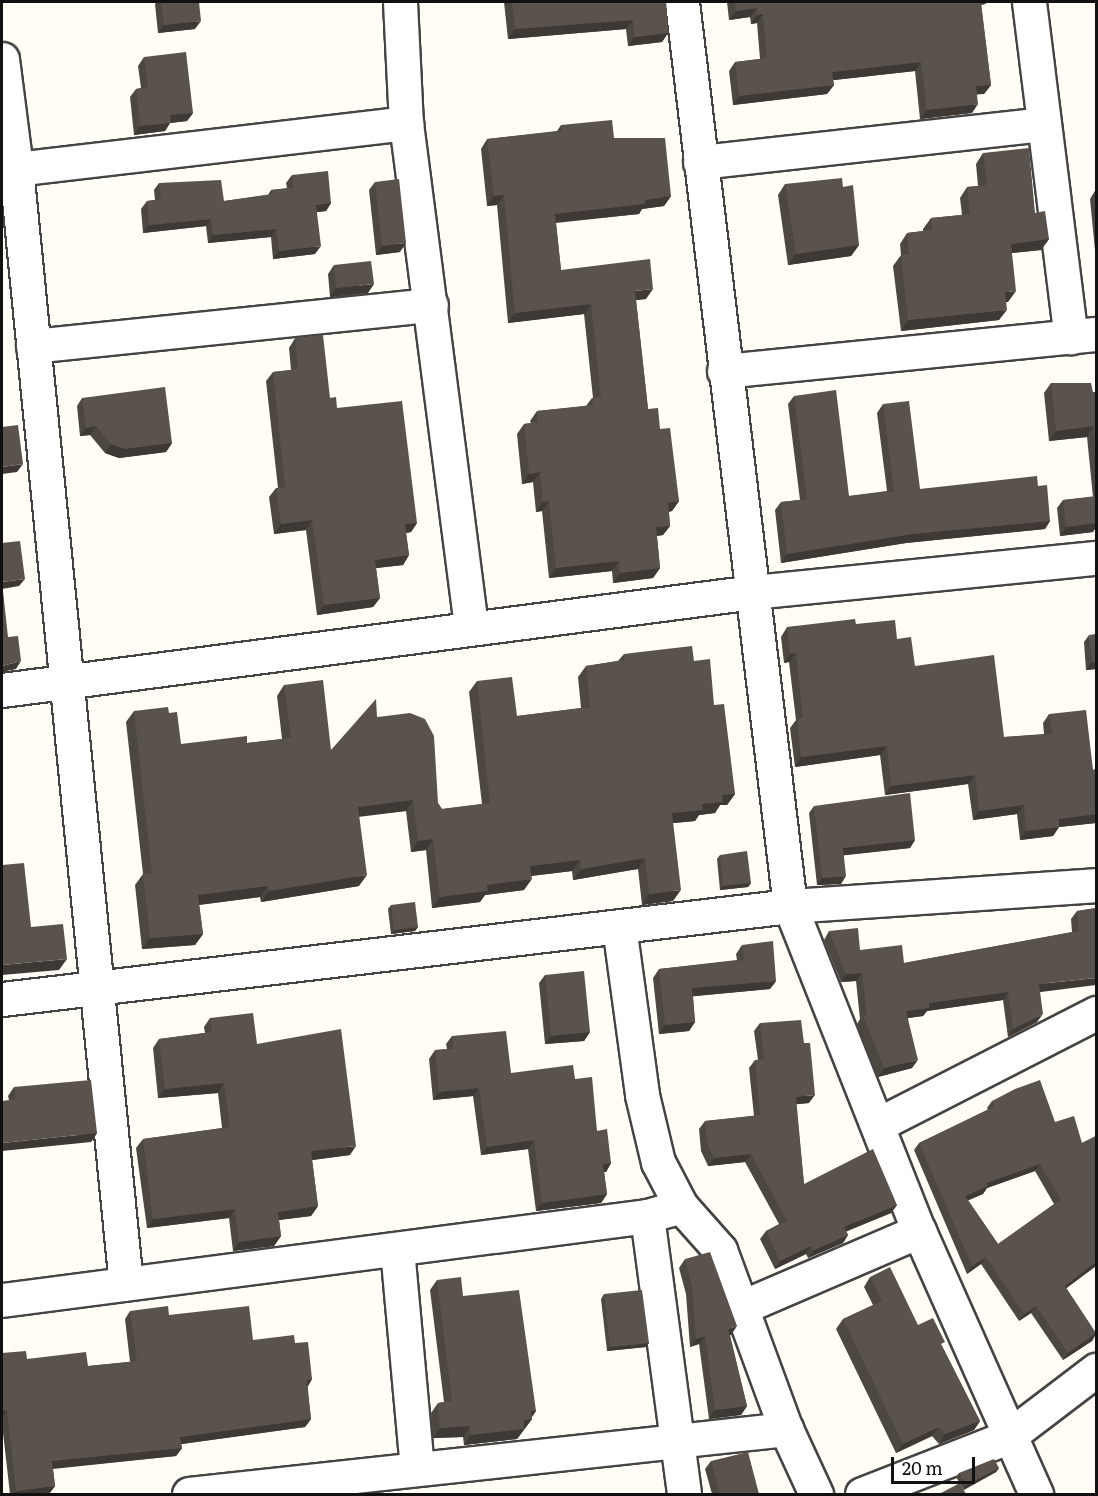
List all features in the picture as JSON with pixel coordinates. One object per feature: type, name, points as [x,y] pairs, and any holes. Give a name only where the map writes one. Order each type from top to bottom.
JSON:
[{"type":"street","points":[[400,2],[406,123],[471,626]]},
{"type":"street","points":[[682,2],[724,371],[790,906],[879,1124],[919,1231],[1008,1437],[1036,1494]]},
{"type":"street","points":[[724,371],[1084,335],[1042,124],[1029,2]]},
{"type":"street","points":[[2,59],[16,169],[126,1284]]},
{"type":"street","points":[[16,169],[406,123]]},
{"type":"street","points":[[700,162],[1042,124]]},
{"type":"street","points":[[33,346],[431,305]]},
{"type":"street","points":[[2,690],[67,684],[471,626],[753,592],[1096,558]]},
{"type":"street","points":[[2,999],[790,906],[1096,885]]},
{"type":"street","points":[[619,926],[642,1095],[658,1162],[681,1206],[720,1250],[786,1429],[816,1494]]},
{"type":"street","points":[[879,1124],[1096,1013]]},
{"type":"street","points":[[2,1300],[647,1216],[681,1206]]},
{"type":"street","points":[[647,1216],[684,1494]]},
{"type":"street","points":[[740,1308],[919,1231]]},
{"type":"street","points":[[397,1249],[417,1467]]},
{"type":"street","points":[[861,1494],[1008,1437],[1096,1370]]},
{"type":"street","points":[[189,1494],[417,1467],[786,1429]]},
{"type":"building","points":[[161,2],[199,2],[201,21],[164,25]]},
{"type":"building","points":[[512,2],[666,2],[668,33],[634,37],[633,20],[515,29]]},
{"type":"building","points":[[735,2],[981,2],[991,85],[976,86],[978,104],[927,110],[921,62],[832,72],[834,85],[739,96],[735,62],[767,58],[763,14],[757,15],[757,8],[736,11]]},
{"type":"building","points":[[186,52],[193,113],[170,115],[171,123],[140,126],[136,89],[148,87],[144,57]]},
{"type":"building","points":[[612,120],[614,138],[665,138],[671,196],[645,200],[645,204],[555,214],[561,270],[650,259],[653,289],[635,291],[648,409],[658,408],[660,429],[670,428],[679,501],[668,503],[670,526],[656,527],[660,568],[620,573],[619,561],[556,568],[549,501],[543,502],[540,472],[529,474],[524,424],[538,422],[537,411],[593,405],[592,398],[601,397],[591,304],[515,313],[504,195],[494,196],[487,139],[562,131],[561,125]]},
{"type":"building","points":[[1029,148],[1035,213],[1045,211],[1049,239],[1011,244],[1016,291],[1005,292],[1007,310],[908,320],[901,255],[909,254],[907,233],[932,230],[931,218],[970,214],[967,187],[987,185],[983,153]]},
{"type":"building","points":[[328,171],[331,203],[316,205],[321,246],[279,251],[276,229],[213,235],[211,219],[149,225],[147,201],[161,199],[159,183],[221,180],[224,201],[272,194],[271,190],[293,188],[292,175]]},
{"type":"building","points":[[842,178],[843,187],[853,185],[859,245],[796,254],[785,184]]},
{"type":"building","points":[[399,179],[406,243],[382,246],[375,182]]},
{"type":"building","points":[[371,261],[374,284],[336,288],[334,265]]},
{"type":"building","points":[[323,335],[330,398],[336,397],[337,408],[402,401],[417,523],[405,524],[409,555],[375,560],[380,598],[324,605],[312,520],[281,524],[276,488],[285,487],[273,372],[298,369],[295,338]]},
{"type":"building","points":[[1051,383],[1091,383],[1093,392],[1096,392],[1096,446],[1094,426],[1056,431]]},
{"type":"building","points":[[165,387],[172,443],[125,449],[111,444],[96,426],[86,428],[82,398]]},
{"type":"building","points":[[836,390],[849,496],[894,491],[883,404],[909,401],[920,489],[1037,476],[1038,486],[1047,485],[1050,521],[912,534],[787,554],[781,502],[807,499],[794,396]]},
{"type":"building","points":[[18,425],[23,464],[2,467],[2,427]]},
{"type":"building","points":[[1096,496],[1096,523],[1066,527],[1063,500]]},
{"type":"building","points":[[20,541],[25,579],[2,582],[2,543]]},
{"type":"building","points":[[2,582],[8,637],[18,636],[21,661],[2,666]]},
{"type":"building","points":[[855,619],[856,624],[895,620],[897,639],[911,637],[915,666],[994,655],[1004,737],[1052,734],[1049,714],[1086,710],[1093,770],[1096,769],[1096,814],[1059,819],[1059,827],[1026,831],[1024,805],[979,811],[975,775],[891,786],[887,746],[801,757],[797,719],[803,718],[796,653],[790,654],[787,627]]},
{"type":"building","points":[[1096,634],[1096,662],[1092,662],[1089,635]]},
{"type":"building","points":[[692,646],[694,661],[710,659],[714,705],[724,704],[735,794],[722,795],[723,802],[702,804],[703,810],[672,813],[681,890],[649,894],[645,858],[581,869],[580,860],[530,866],[532,879],[487,885],[488,891],[440,897],[433,839],[418,841],[413,800],[358,807],[367,875],[269,891],[268,886],[198,895],[203,934],[150,938],[143,874],[152,873],[134,711],[168,707],[169,713],[177,712],[181,744],[247,736],[247,743],[291,738],[284,685],[323,680],[331,750],[376,699],[377,717],[410,713],[425,719],[434,736],[438,803],[442,809],[490,803],[477,681],[512,677],[517,716],[590,707],[586,666],[624,660],[624,654]]},
{"type":"building","points":[[910,793],[915,840],[843,848],[846,876],[822,878],[814,806]]},
{"type":"building","points":[[747,851],[751,883],[723,886],[720,855]]},
{"type":"building","points":[[24,863],[31,927],[63,924],[67,959],[2,965],[2,865]]},
{"type":"building","points":[[415,902],[418,927],[394,930],[391,905]]},
{"type":"building","points":[[1096,908],[1096,978],[1039,984],[1043,1014],[1013,1029],[1008,992],[929,1003],[929,1008],[906,1011],[918,1060],[884,1068],[863,1015],[867,1015],[862,973],[846,974],[829,931],[858,928],[860,950],[902,945],[904,963],[1079,931],[1077,911]]},
{"type":"building","points":[[773,941],[776,981],[692,988],[695,1022],[665,1025],[659,969],[744,960],[742,945]]},
{"type":"building","points":[[584,971],[590,1032],[551,1036],[545,975]]},
{"type":"building","points":[[253,1013],[257,1044],[341,1029],[356,1146],[311,1151],[318,1206],[278,1212],[281,1236],[239,1242],[235,1209],[153,1219],[143,1139],[230,1127],[224,1083],[165,1089],[159,1039],[212,1032],[210,1018]]},
{"type":"building","points":[[801,1020],[804,1043],[810,1043],[815,1095],[796,1097],[804,1184],[873,1149],[897,1205],[844,1227],[848,1235],[814,1250],[811,1246],[780,1261],[766,1231],[787,1221],[751,1154],[714,1158],[707,1143],[705,1121],[760,1115],[755,1060],[764,1059],[760,1023]]},
{"type":"building","points":[[506,1031],[511,1073],[573,1065],[575,1079],[592,1077],[597,1131],[607,1129],[611,1163],[603,1164],[607,1194],[542,1203],[534,1140],[487,1147],[479,1088],[439,1092],[435,1050],[453,1049],[452,1036]]},
{"type":"building","points":[[91,1080],[97,1133],[2,1143],[2,1101],[16,1099],[14,1087]]},
{"type":"building","points":[[1040,1080],[1055,1122],[1074,1116],[1082,1143],[1096,1136],[1096,1262],[1065,1286],[1096,1333],[1068,1353],[1036,1306],[1024,1314],[986,1257],[972,1266],[919,1143],[995,1106],[992,1101]],"holes":[[[1040,1164],[1061,1200],[998,1244],[965,1196],[988,1186],[986,1183]]]},
{"type":"building","points":[[710,1252],[737,1326],[728,1329],[747,1406],[715,1410],[705,1336],[696,1339],[692,1286],[685,1259]]},
{"type":"building","points":[[890,1267],[918,1325],[933,1318],[945,1342],[941,1344],[980,1421],[945,1434],[939,1427],[903,1444],[843,1319],[882,1301],[870,1277]]},
{"type":"building","points":[[461,1277],[463,1296],[519,1290],[536,1411],[531,1411],[532,1419],[524,1420],[524,1429],[471,1435],[470,1426],[440,1428],[438,1403],[452,1401],[437,1280]]},
{"type":"building","points":[[642,1290],[649,1343],[610,1347],[604,1294]]},
{"type":"building","points":[[168,1306],[169,1315],[249,1306],[253,1340],[294,1335],[295,1343],[308,1342],[312,1379],[307,1380],[311,1419],[180,1437],[182,1448],[52,1461],[55,1486],[16,1491],[7,1410],[2,1411],[2,1353],[26,1351],[27,1359],[86,1352],[88,1366],[137,1361],[130,1311]]},
{"type":"building","points":[[748,1452],[759,1494],[720,1494],[711,1461]]},
{"type":"building","points":[[994,1459],[999,1468],[966,1485],[959,1473]]},
{"type":"building","points":[[960,1483],[966,1494],[939,1494]]}]
